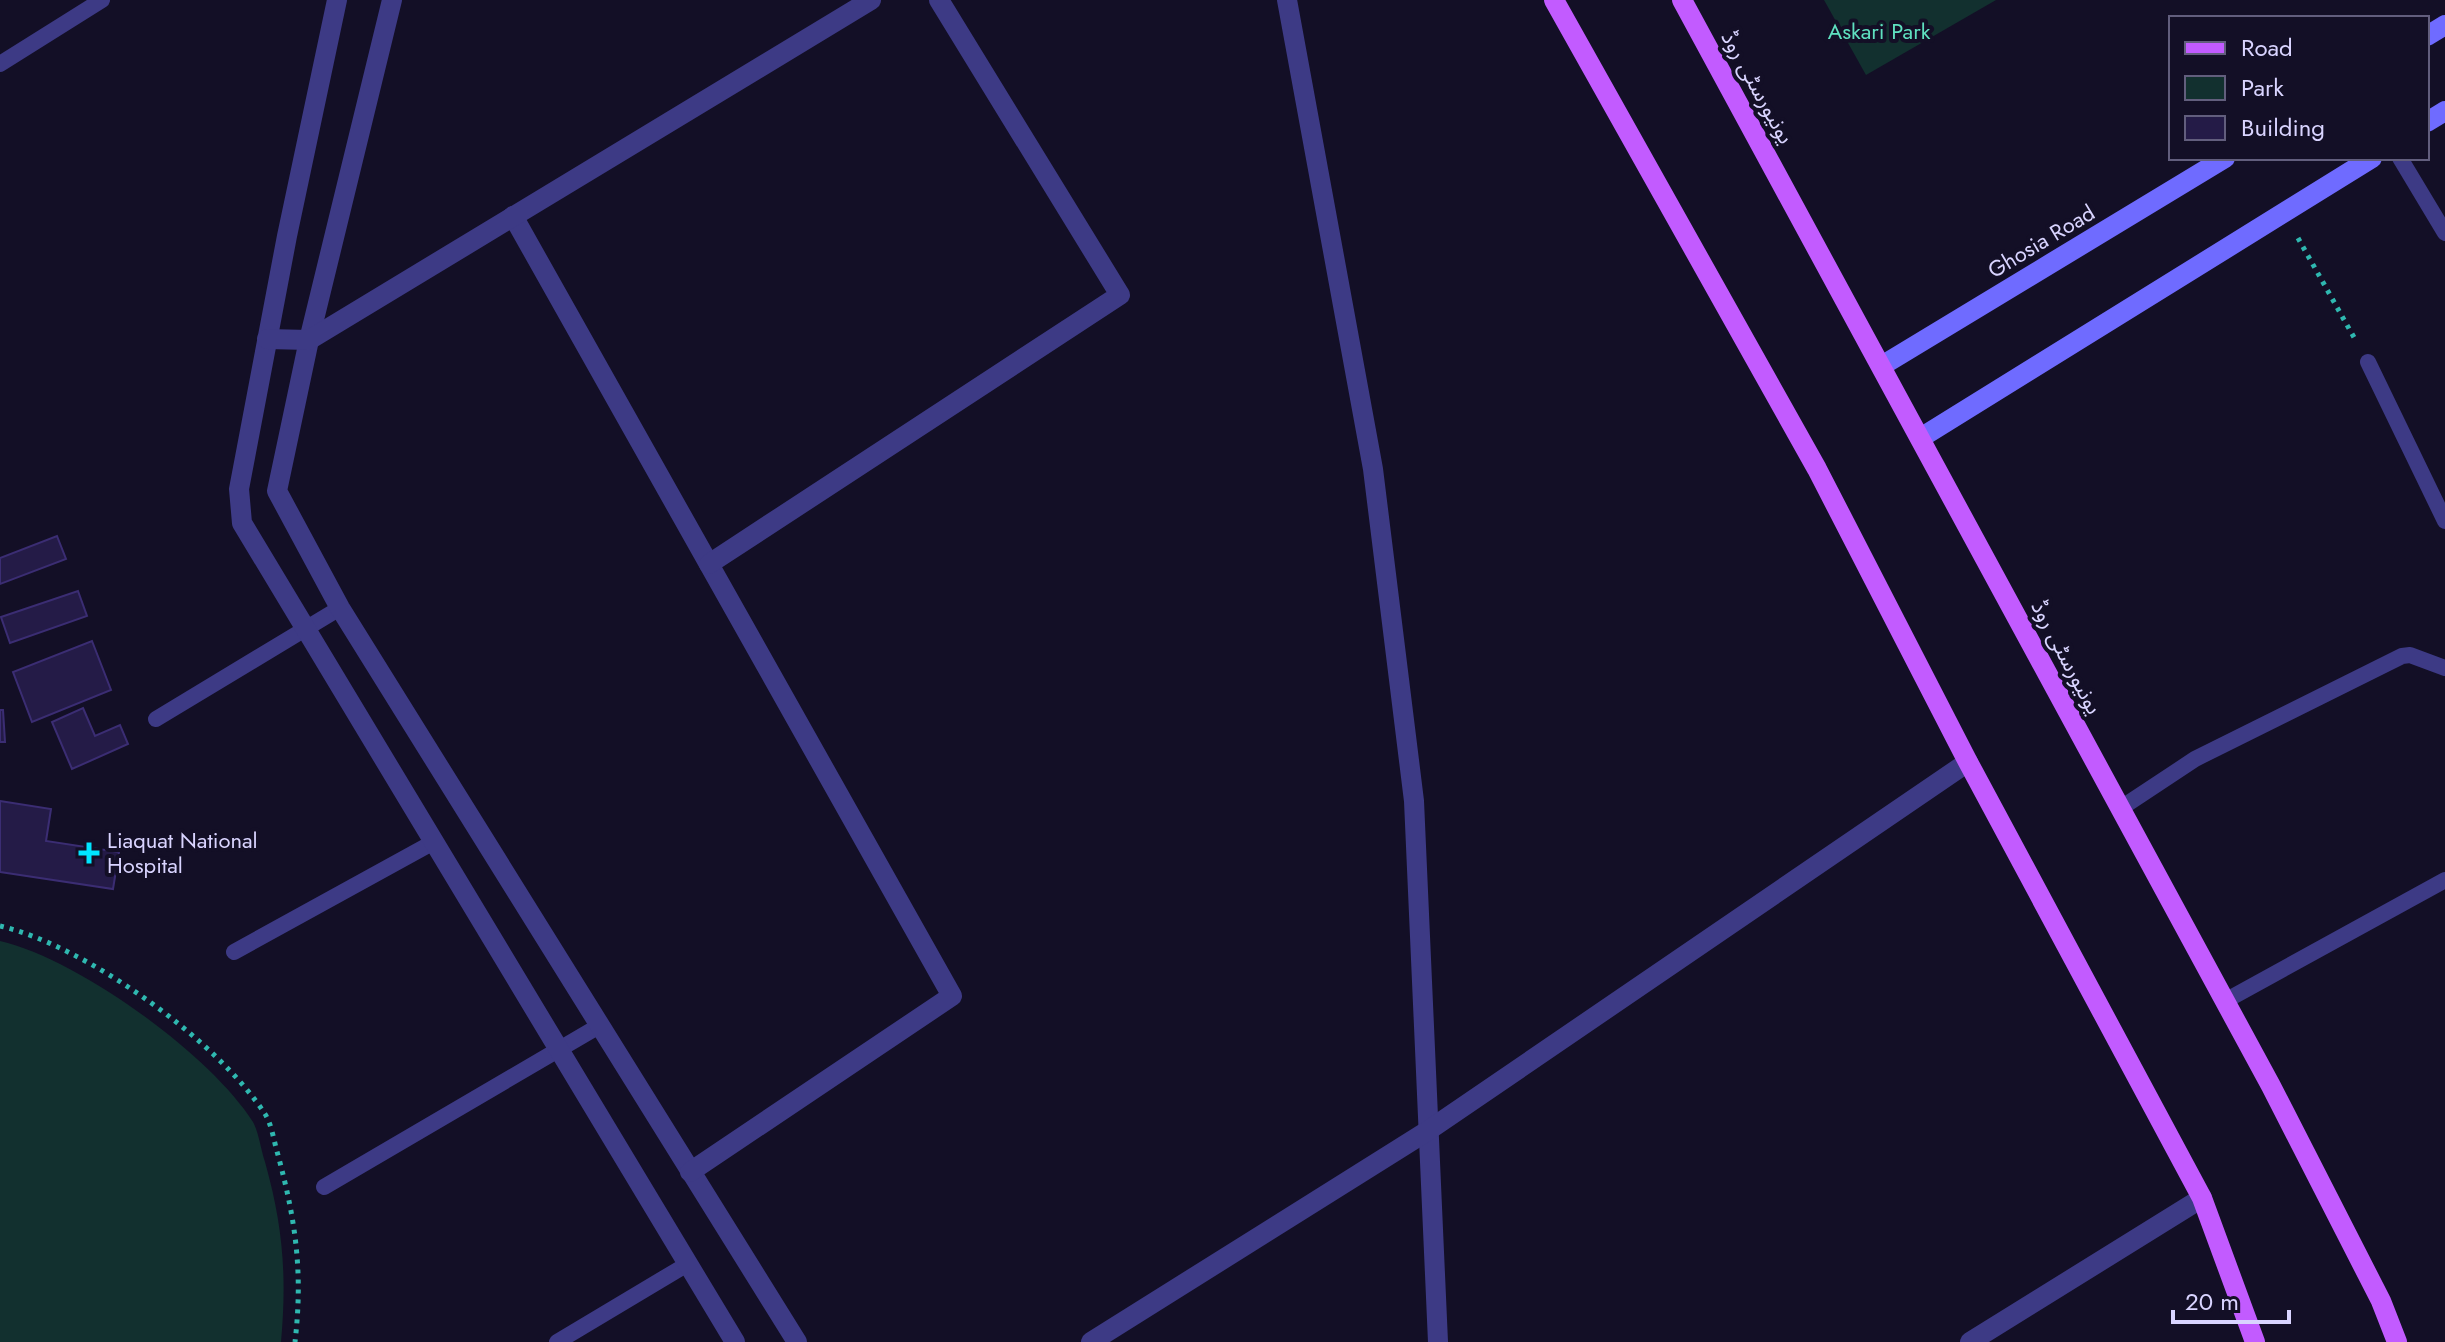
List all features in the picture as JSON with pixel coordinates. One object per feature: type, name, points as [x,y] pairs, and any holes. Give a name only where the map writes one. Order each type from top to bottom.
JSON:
[{"type":"main road","points":[[1554,0],[1817,469],[1968,762],[2202,1198],[2255,1342]]},
{"type":"main road","name":"یونیورسٹی روڈ","points":[[1682,0],[1883,365],[2225,1001],[2381,1301],[2397,1342]]},
{"type":"main road","name":"Ghosia Road","points":[[1883,365],[2222,160]]},
{"type":"main road","points":[[1922,437],[2285,215],[2369,160]]},
{"type":"street","points":[[337,0],[239,489],[242,523],[558,1053],[735,1342]]},
{"type":"street","points":[[392,0],[309,340],[277,491],[340,608],[797,1342]]},
{"type":"street","points":[[267,339],[309,340],[871,0]]},
{"type":"street","points":[[709,564],[1120,295],[939,0]]},
{"type":"street","points":[[1287,0],[1375,484],[1414,801],[1438,1342]]},
{"type":"street","points":[[513,216],[952,996],[690,1172]]},
{"type":"street","points":[[1091,1342],[1429,1130],[1968,762]]},
{"type":"street","points":[[1970,1342],[2202,1198]]},
{"type":"lane","points":[[0,64],[95,2]]},
{"type":"lane","points":[[2401,160],[2445,233]]},
{"type":"lane","points":[[2368,362],[2445,521]]},
{"type":"lane","points":[[156,719],[340,608]]},
{"type":"lane","points":[[2121,808],[2195,759],[2402,656],[2410,655],[2445,668]]},
{"type":"lane","points":[[234,952],[432,843]]},
{"type":"lane","points":[[2225,1001],[2445,880]]},
{"type":"lane","points":[[324,1187],[558,1053],[599,1026]]},
{"type":"lane","points":[[557,1342],[686,1265]]},
{"type":"path","points":[[2285,215],[2368,362]]},
{"type":"path","points":[[0,926],[82,956],[143,997],[223,1065],[267,1116],[295,1217],[300,1300],[295,1342]]},
{"type":"green space","name":"Askari Park","points":[[1824,0],[1996,0],[1866,75]]},
{"type":"green space","points":[[0,941],[32,951],[66,967],[140,1013],[206,1068],[233,1095],[253,1122],[280,1230],[284,1295],[281,1342],[0,1342]]},
{"type":"building","points":[[57,536],[66,559],[0,584],[0,558]]},
{"type":"building","points":[[78,591],[87,616],[10,643],[1,617]]},
{"type":"building","points":[[92,641],[111,690],[32,722],[13,672]]},
{"type":"building","points":[[83,708],[95,736],[120,725],[128,744],[72,769],[52,722]]},
{"type":"building","points":[[0,710],[3,710],[5,742],[0,742]]},
{"type":"building","points":[[0,801],[51,809],[46,841],[119,852],[113,889],[0,872]]},
{"type":"place","name":"Liaquat National Hospital","points":[[89,853]]}]
